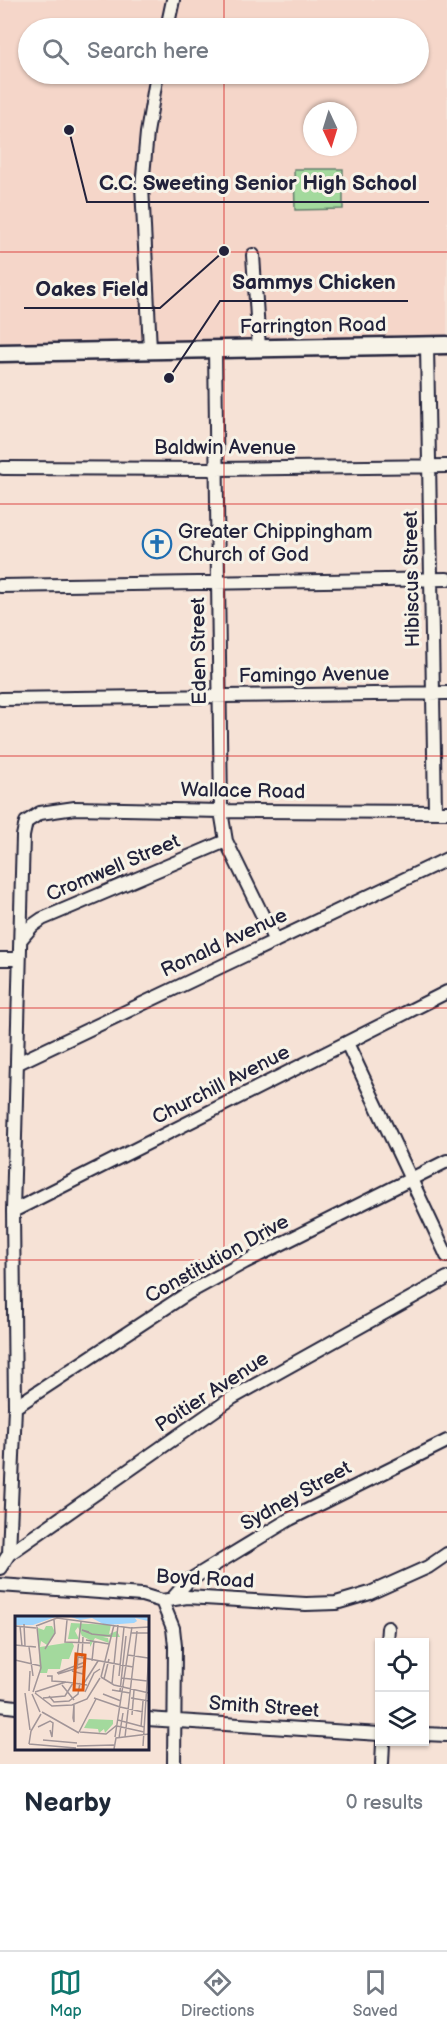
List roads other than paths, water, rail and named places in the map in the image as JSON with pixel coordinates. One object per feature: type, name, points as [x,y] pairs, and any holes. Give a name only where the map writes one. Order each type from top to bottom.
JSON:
[{"type":"street","points":[[169,18],[173,0]]},
{"type":"street","points":[[150,349],[142,186],[147,133],[156,84]]},
{"type":"street","points":[[254,255],[260,348]]},
{"type":"street","name":"Hibiscus Street","points":[[427,345],[434,693],[441,812]]},
{"type":"street","name":"Farrington Road","points":[[0,353],[447,345]]},
{"type":"street","name":"Eden Street","points":[[215,348],[221,811],[226,841],[275,941]]},
{"type":"street","name":"Baldwin Avenue","points":[[3,468],[215,469],[447,465]]},
{"type":"street","points":[[0,586],[447,579]]},
{"type":"street","name":"Famingo Avenue","points":[[1,699],[447,693]]},
{"type":"street","name":"Wallace Road","points":[[21,939],[23,836],[26,822],[40,813],[75,808],[441,812]]},
{"type":"street","name":"Cromwell Street","points":[[21,939],[32,926],[42,919],[226,841]]},
{"type":"street","name":"Ronald Avenue","points":[[18,1063],[447,860]]},
{"type":"street","points":[[0,1568],[9,1554],[15,1407],[13,1211],[21,939]]},
{"type":"street","points":[[0,959],[20,959]]},
{"type":"street","name":"Churchill Avenue","points":[[13,1211],[447,992]]},
{"type":"street","points":[[347,1043],[447,1256]]},
{"type":"street","name":"Constitution Drive","points":[[15,1407],[188,1293],[447,1161]]},
{"type":"street","name":"Poitier Avenue","points":[[9,1554],[232,1398],[447,1278]]},
{"type":"street","name":"Sydney Street","points":[[167,1600],[188,1581],[290,1519],[447,1441]]},
{"type":"street","name":"Boyd Road","points":[[0,1585],[142,1595],[167,1600],[187,1597],[316,1604],[336,1603],[370,1593],[428,1567],[447,1554]]},
{"type":"street","points":[[167,1600],[175,1646],[174,1764]]},
{"type":"street","points":[[387,1638],[388,1628]]},
{"type":"street","points":[[0,1705],[15,1707]]},
{"type":"street","name":"Smith Street","points":[[148,1719],[375,1734]]},
{"type":"street","points":[[429,1734],[447,1734]]},
{"type":"street","points":[[382,1764],[383,1746]]},
{"type":"place","name":"C.C. Sweeting Senior High School","points":[[69,130]]},
{"type":"place","name":"Oakes Field","points":[[224,251]]},
{"type":"place","name":"Sammys Chicken","points":[[169,378]]},
{"type":"place","name":"Greater Chippingham Church of God","points":[[157,544]]}]
